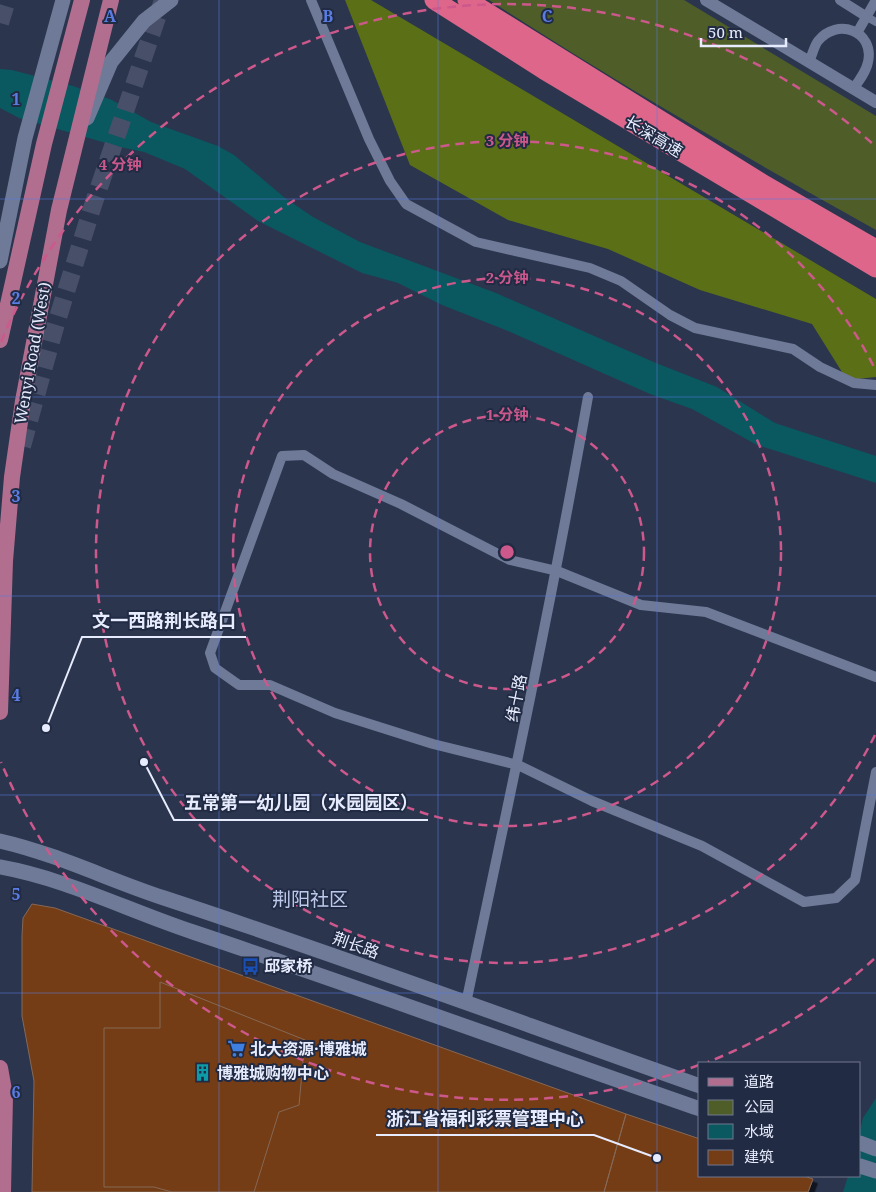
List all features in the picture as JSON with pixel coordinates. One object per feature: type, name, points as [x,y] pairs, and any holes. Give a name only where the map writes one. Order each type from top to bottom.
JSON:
[{"type":"highway","name":"长深高速","points":[[434,0],[544,70],[876,268]]},
{"type":"highway","name":"长深高速","points":[[467,0],[757,179],[876,249]]},
{"type":"main road","points":[[0,261],[25,138],[63,0]]},
{"type":"main road","name":"Wenyi Road (West)","points":[[0,340],[44,144],[82,0]]},
{"type":"main road","name":"Wenyi Road (West)","points":[[0,712],[5,561],[12,477],[45,275],[111,0]]},
{"type":"main road","points":[[74,150],[111,62],[144,21],[171,0]]},
{"type":"main road","name":"荆长路","points":[[0,841],[56,856],[149,893],[328,953],[698,1085]]},
{"type":"main road","points":[[0,867],[52,880],[145,917],[323,976],[698,1109]]},
{"type":"main road","points":[[0,1068],[5,1096],[3,1192]]},
{"type":"main road","points":[[861,1143],[876,1149]]},
{"type":"main road","points":[[861,1166],[876,1172]]},
{"type":"street","points":[[311,0],[369,139],[390,182],[406,204],[476,242],[590,268],[621,281],[670,315],[695,328],[793,350],[820,367],[854,383],[876,385]]},
{"type":"street","points":[[706,0],[876,102]]},
{"type":"street","points":[[840,0],[871,19]]},
{"type":"street","points":[[857,34],[871,19],[876,0]]},
{"type":"street","points":[[809,62],[818,41],[830,31],[844,27],[862,36],[868,47],[869,61],[853,89]]},
{"type":"street","name":"纬十路","points":[[466,1003],[518,765],[557,571],[588,397]]},
{"type":"street","points":[[876,677],[706,612],[641,605],[557,571],[510,560],[401,504],[333,474],[304,455],[282,456],[210,654],[215,668],[240,685],[270,685],[344,716],[433,744],[518,765],[592,801],[702,846],[804,902],[836,898],[855,880],[876,772]]},
{"type":"green space","points":[[345,0],[371,0],[876,299],[876,377],[847,380],[812,324],[700,290],[608,249],[508,220],[410,165]]},
{"type":"green space","points":[[489,0],[684,0],[876,116],[876,230],[681,118]]},
{"type":"water","points":[[0,69],[12,70],[73,86],[112,100],[151,122],[218,146],[234,155],[285,198],[313,217],[360,242],[496,293],[656,363],[717,387],[775,423],[876,456],[876,483],[757,445],[692,409],[650,394],[508,331],[442,305],[398,283],[362,273],[258,221],[185,169],[144,152],[19,118],[0,108]]},
{"type":"water","points":[[876,1098],[876,1192],[843,1192],[848,1177],[861,1177],[861,1126],[863,1118]]},
{"type":"building","name":"北大资源·博雅城","points":[[32,904],[55,908],[626,1114],[604,1192],[32,1192],[34,1081],[22,1016],[22,936],[23,918]]},
{"type":"building","name":"博雅城购物中心","points":[[160,982],[305,1040],[299,1105],[279,1112],[254,1192],[172,1192],[154,1187],[104,1187],[104,1028],[160,1028]]},
{"type":"building","points":[[626,1114],[698,1138],[698,1177],[807,1177],[813,1179],[808,1192],[604,1192]]},
{"type":"tunnel","points":[[0,23],[7,0]]},
{"type":"tunnel","points":[[22,446],[55,327],[92,208],[163,0]]},
{"type":"place","name":"文一西路荆长路口","points":[[46,728]]},
{"type":"place","name":"五常第一幼儿园（水园园区）","points":[[144,762]]},
{"type":"place","name":"邱家桥","points":[[250,966]]},
{"type":"place","name":"北大资源·博雅城","points":[[236,1049]]},
{"type":"place","name":"博雅城购物中心","points":[[203,1073]]},
{"type":"place","name":"浙江省福利彩票管理中心","points":[[657,1158]]},
{"type":"district","name":"荆阳社区","points":[[310,899]]}]
